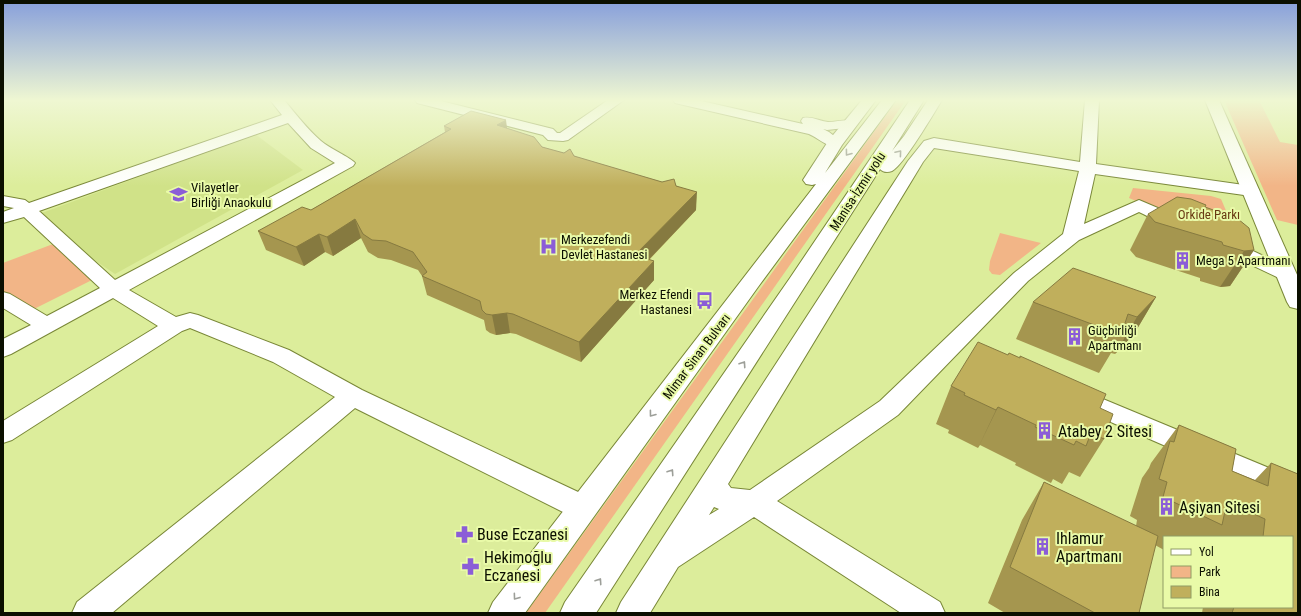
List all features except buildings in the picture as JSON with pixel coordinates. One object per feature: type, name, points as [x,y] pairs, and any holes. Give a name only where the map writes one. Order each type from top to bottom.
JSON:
[{"type":"main road","points":[[751,282],[846,129]]},
{"type":"main road","name":"Mimar Sinan Bulvarı","points":[[505,613],[751,282],[867,129]]},
{"type":"main road","name":"Manisa-İzmir yolu","points":[[797,283],[898,129]]},
{"type":"main road","points":[[577,613],[797,283],[858,202],[910,139],[917,129]]},
{"type":"main road","points":[[1224,129],[1298,301]]},
{"type":"street","points":[[3,218],[257,129]]},
{"type":"street","points":[[3,349],[347,163],[322,150],[299,129]]},
{"type":"street","points":[[535,129],[548,132],[553,137],[563,137],[575,129]]},
{"type":"street","points":[[548,132],[553,129]]},
{"type":"street","points":[[804,129],[824,135],[835,144]]},
{"type":"street","points":[[1072,236],[1088,168],[1090,129]]},
{"type":"street","points":[[632,613],[711,485],[912,168],[929,144],[934,143],[1088,168],[1251,191]]},
{"type":"street","points":[[3,201],[19,204],[113,289],[174,326]]},
{"type":"street","points":[[664,560],[754,502],[889,408],[965,350],[1021,277],[1072,236],[1139,205],[1286,274]]},
{"type":"street","points":[[3,299],[47,325]]},
{"type":"street","points":[[3,433],[174,326],[190,320],[281,356],[353,396],[583,508]]},
{"type":"street","points":[[1056,389],[1298,492]]},
{"type":"street","points":[[88,613],[353,396]]},
{"type":"street","points":[[711,485],[724,499],[754,502],[929,613]]},
{"type":"shaded area","name":"Vilayetler Birliği Anaokulu","points":[[255,134],[303,170],[115,274],[31,217]]},
{"type":"green space","points":[[876,129],[886,129],[545,613],[526,613]]},
{"type":"green space","points":[[1237,129],[1273,129],[1280,142],[1298,145],[1298,225],[1277,220]]},
{"type":"green space","name":"Orkide Parkı","points":[[1133,188],[1211,196],[1221,199],[1240,243],[1227,240],[1129,198]]},
{"type":"green space","points":[[1000,233],[1041,243],[1000,275],[992,274],[989,270],[990,261]]},
{"type":"green space","points":[[53,244],[100,276],[30,311],[3,296],[3,263]]},
{"type":"place","name":"Vilayetler Birliği Anaokulu","points":[[178,194]]},
{"type":"place","name":"Merkezefendi Devlet Hastanesi","points":[[548,246]]},
{"type":"place","name":"Mega 5 Apartmanı","points":[[1183,260]]},
{"type":"place","name":"Merkez Efendi Hastanesi","points":[[705,301]]},
{"type":"place","name":"Güçbirliği Apartmanı","points":[[1075,337]]},
{"type":"place","name":"Atabey 2 Sitesi","points":[[1045,431]]},
{"type":"place","name":"Aşiyan Sitesi","points":[[1166,507]]},
{"type":"place","name":"Buse Eczanesi","points":[[464,534]]},
{"type":"place","name":"Ihlamur Apartmanı","points":[[1043,547]]},
{"type":"place","name":"Hekimoğlu Eczanesi","points":[[471,566]]}]
